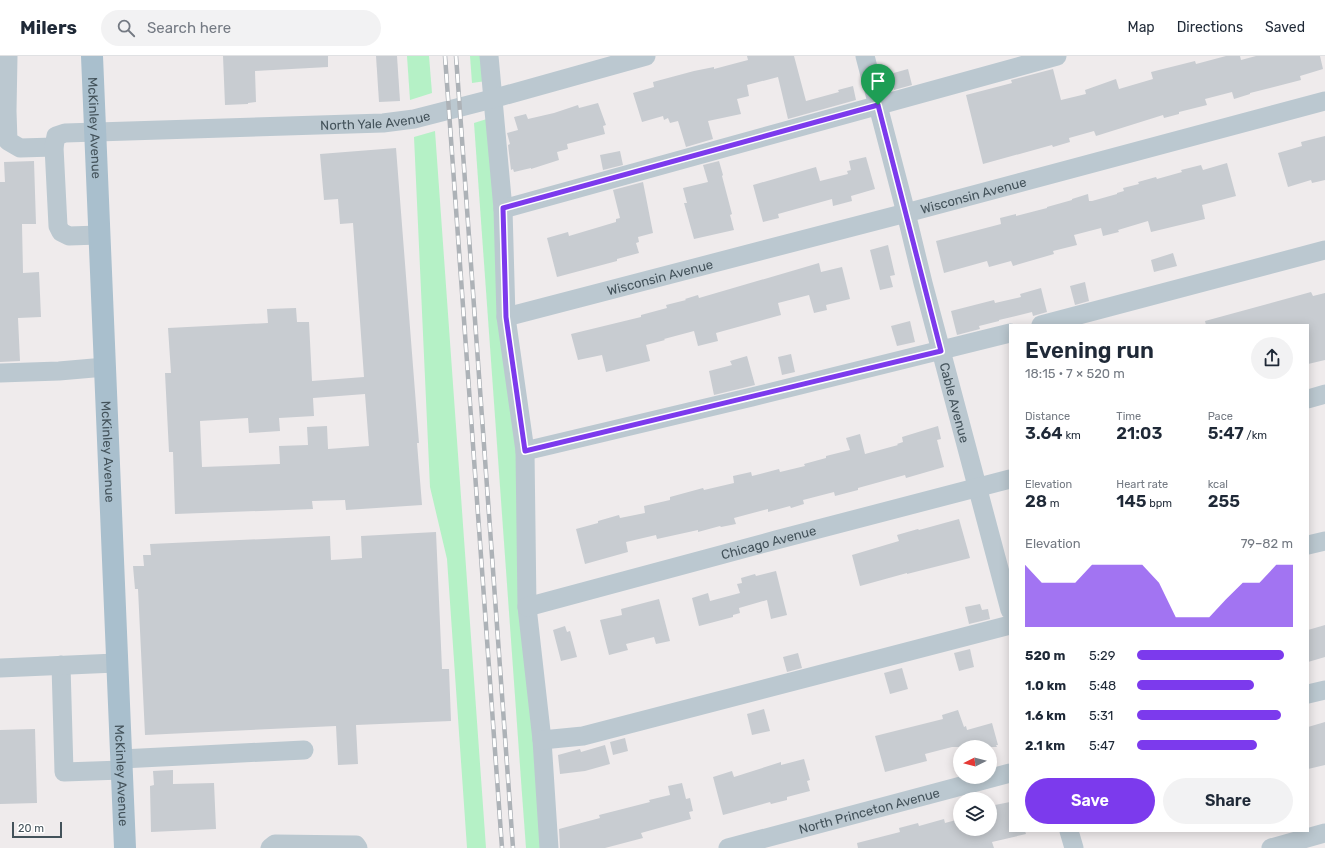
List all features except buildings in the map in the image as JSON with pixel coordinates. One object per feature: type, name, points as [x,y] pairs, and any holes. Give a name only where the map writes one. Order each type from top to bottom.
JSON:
[{"type":"main road","name":"McKinley Avenue","points":[[92,56],[116,663],[125,848]]},
{"type":"street","points":[[8,56],[8,141],[20,148],[54,146],[58,226],[60,232],[68,236],[99,235]]},
{"type":"street","points":[[489,56],[503,208],[506,317],[525,451],[527,607],[542,740],[549,848]]},
{"type":"street","name":"North Yale Avenue","points":[[54,146],[56,136],[65,133],[383,123],[414,119],[646,56]]},
{"type":"street","name":"Cable Avenue","points":[[865,56],[923,283],[1009,606]]},
{"type":"street","points":[[503,208],[1056,56]]},
{"type":"street","name":"Wisconsin Avenue","points":[[506,317],[906,213],[1325,101]]},
{"type":"street","points":[[1044,324],[1325,250]]},
{"type":"street","points":[[525,451],[1009,333]]},
{"type":"street","points":[[0,373],[105,368]]},
{"type":"street","points":[[1309,399],[1325,394]]},
{"type":"street","name":"Chicago Avenue","points":[[527,607],[1009,479]]},
{"type":"street","points":[[1309,545],[1325,540]]},
{"type":"street","points":[[542,740],[583,736],[1009,625]]},
{"type":"street","points":[[0,668],[116,663]]},
{"type":"street","points":[[61,665],[64,772],[121,765],[304,750]]},
{"type":"street","points":[[1309,694],[1325,690]]},
{"type":"street","name":"North Princeton Avenue","points":[[728,848],[1009,773]]},
{"type":"street","points":[[1069,832],[1074,848]]},
{"type":"street","points":[[1271,848],[1325,833]]},
{"type":"street","points":[[270,848],[275,844],[356,845],[358,848]]},
{"type":"green space","points":[[407,56],[429,56],[432,93],[410,100]]},
{"type":"green space","points":[[470,56],[484,56],[486,81],[472,83]]},
{"type":"green space","points":[[490,118],[519,482],[544,848],[526,848],[522,794],[474,123]]},
{"type":"green space","points":[[435,131],[486,848],[467,848],[447,559],[430,487],[414,137]]},
{"type":"railway","points":[[445,56],[502,848]]},
{"type":"railway","points":[[456,56],[513,848]]},
{"type":"route","points":[[878,105],[941,351],[525,451],[506,317],[503,208],[878,105]]}]
